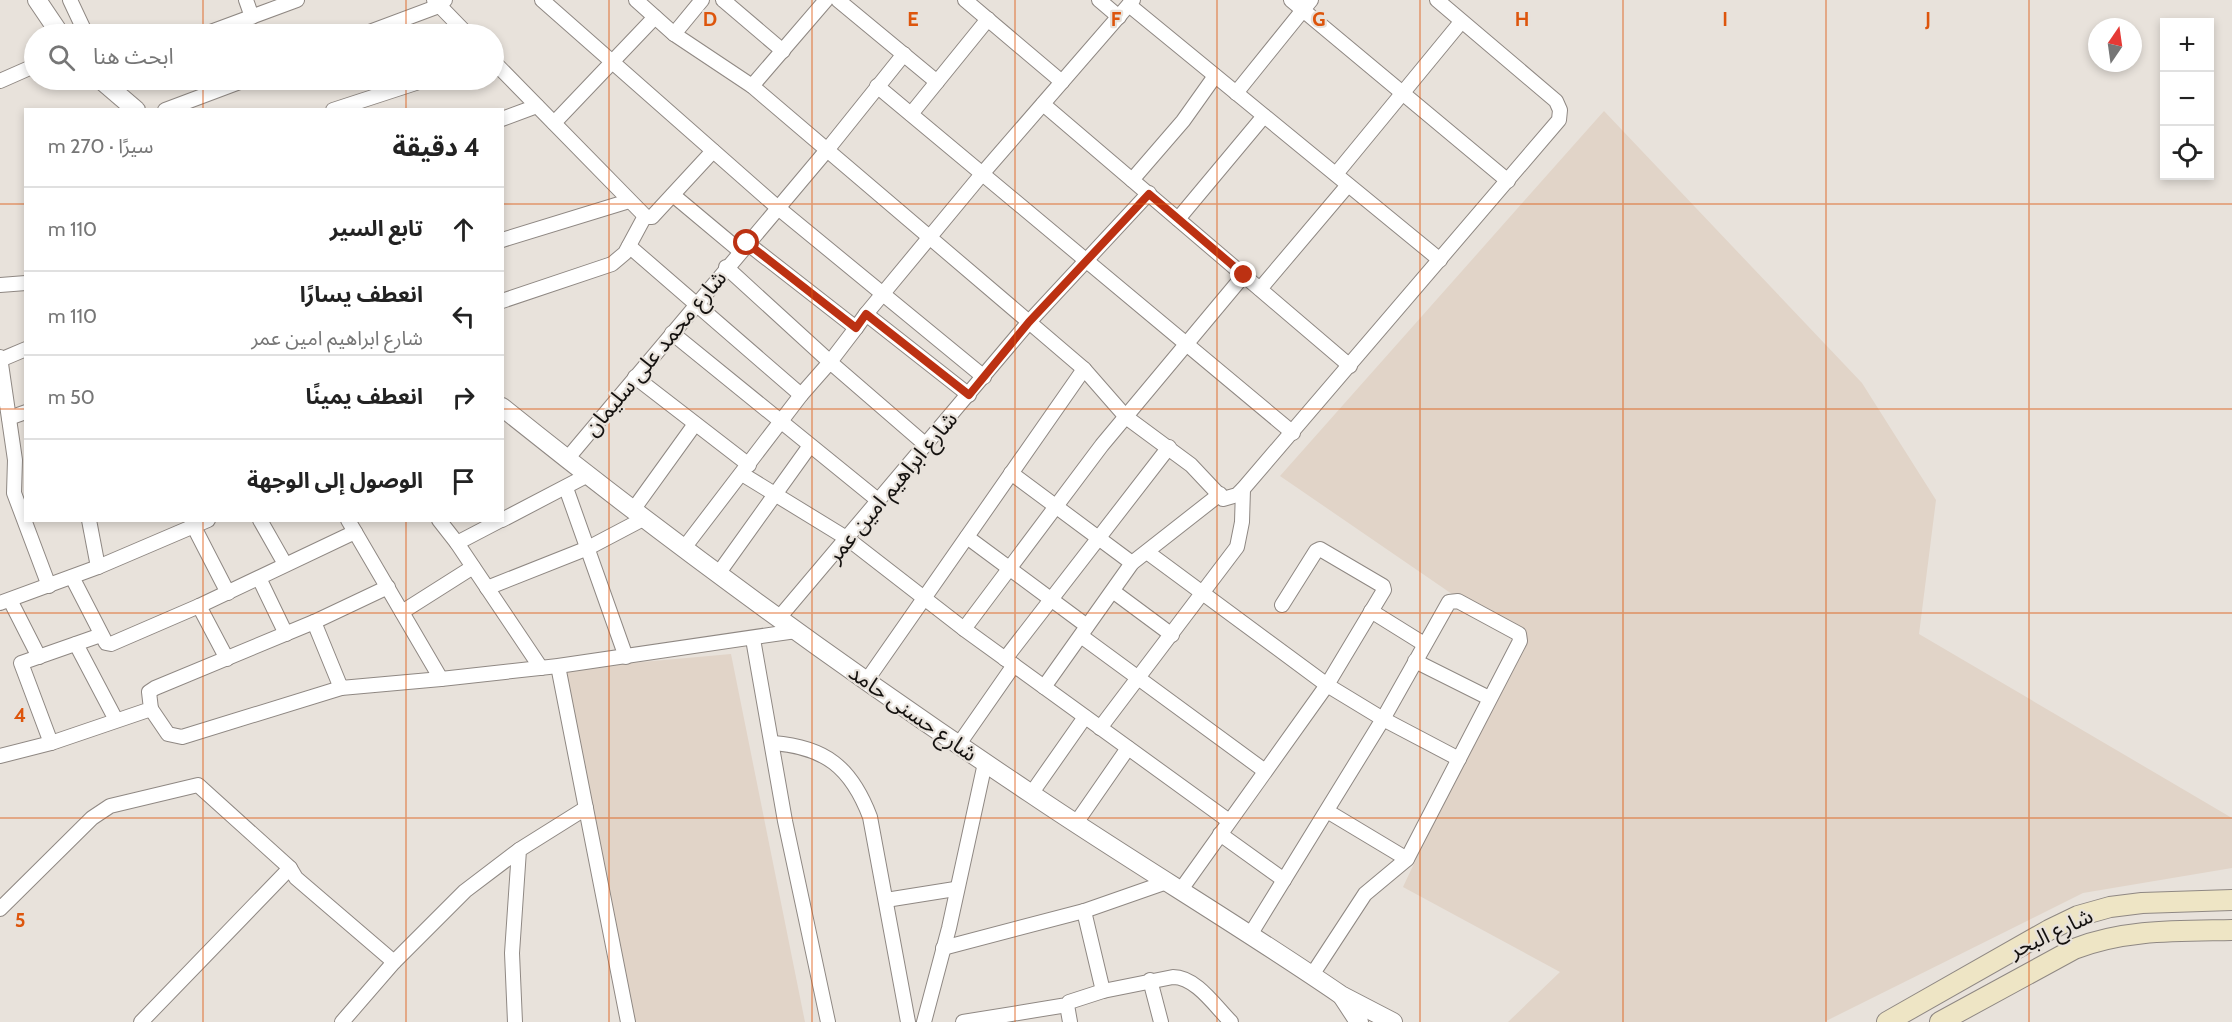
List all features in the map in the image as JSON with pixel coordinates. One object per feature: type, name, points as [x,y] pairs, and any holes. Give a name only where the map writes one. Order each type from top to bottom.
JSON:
[{"type":"main road","name":"شارع البحر","points":[[1887,1022],[2049,930],[2078,916],[2110,907],[2142,903],[2232,900]]},
{"type":"main road","name":"شارع البحر","points":[[1940,1022],[2074,949],[2095,940],[2141,932],[2232,930]]},
{"type":"street","points":[[37,0],[53,24]]},
{"type":"street","points":[[246,0],[252,17]]},
{"type":"street","points":[[233,24],[297,0]]},
{"type":"street","points":[[542,0],[777,207],[984,377]]},
{"type":"street","points":[[636,0],[674,34],[752,86],[1084,369],[1126,417],[1169,447],[1223,499],[1230,498],[1243,489],[1293,433],[1559,120],[1559,105],[1437,0]]},
{"type":"street","points":[[674,34],[702,0]]},
{"type":"street","points":[[723,0],[783,51]]},
{"type":"street","points":[[752,86],[826,0]]},
{"type":"street","points":[[838,0],[937,81]]},
{"type":"street","points":[[965,0],[1062,82]]},
{"type":"street","points":[[1099,0],[1119,17]]},
{"type":"street","points":[[1291,0],[1307,5],[1403,93],[1508,181]]},
{"type":"street","points":[[72,1],[82,24]]},
{"type":"street","points":[[387,24],[439,2],[458,24]]},
{"type":"street","points":[[684,548],[882,294],[982,174],[1131,3],[1215,76],[1440,260]]},
{"type":"street","points":[[1236,93],[1307,5]]},
{"type":"street","points":[[554,123],[656,17]]},
{"type":"street","points":[[911,114],[988,19]]},
{"type":"street","points":[[1336,174],[1461,22]]},
{"type":"street","name":"شارع محمد على سليمان","points":[[567,459],[726,267],[827,150],[904,54]]},
{"type":"street","points":[[0,81],[24,70]]},
{"type":"street","points":[[504,72],[645,216],[652,217],[713,151]]},
{"type":"street","points":[[1132,180],[1183,121],[1215,76]]},
{"type":"street","points":[[877,86],[1293,433]]},
{"type":"street","points":[[114,90],[134,108]]},
{"type":"street","points":[[170,108],[218,90]]},
{"type":"street","points":[[339,108],[394,90]]},
{"type":"street","points":[[1043,104],[1350,366]]},
{"type":"street","points":[[504,118],[537,106]]},
{"type":"street","points":[[1178,219],[1264,116]]},
{"type":"street","points":[[1260,289],[1348,185]]},
{"type":"street","name":"شارع ابراهيم امين عمر","points":[[778,619],[848,539],[1029,322],[1149,194]]},
{"type":"street","points":[[673,195],[856,328]]},
{"type":"street","points":[[504,239],[629,201]]},
{"type":"street","points":[[504,300],[612,264],[629,246],[645,216]]},
{"type":"street","points":[[629,246],[801,395]]},
{"type":"street","points":[[726,267],[830,362],[926,445]]},
{"type":"street","points":[[964,629],[1126,417],[1244,275]]},
{"type":"street","points":[[0,285],[24,283]]},
{"type":"street","points":[[866,314],[969,395]]},
{"type":"street","points":[[672,333],[809,447],[879,501]]},
{"type":"street","points":[[24,350],[0,359],[3,403],[9,418],[15,460],[14,493],[24,520]]},
{"type":"street","points":[[867,681],[1084,369]]},
{"type":"street","points":[[635,377],[695,424],[774,496],[848,539],[964,629],[1229,821]]},
{"type":"street","name":"شارع حسنى حامد","points":[[504,409],[778,619],[985,763],[1341,994],[1393,1022]]},
{"type":"street","points":[[9,418],[24,413]]},
{"type":"street","points":[[487,588],[588,548],[639,514],[695,424]]},
{"type":"street","points":[[718,574],[809,447]]},
{"type":"street","points":[[959,744],[1051,599],[1169,447]]},
{"type":"street","points":[[1011,473],[1132,563]]},
{"type":"street","points":[[504,519],[588,475]]},
{"type":"street","points":[[566,488],[626,657]]},
{"type":"street","points":[[1100,728],[1237,547],[1242,522],[1243,489]]},
{"type":"street","points":[[1044,687],[1114,592],[1132,563],[1220,494]]},
{"type":"street","points":[[25,522],[49,586]]},
{"type":"street","points":[[89,522],[98,567]]},
{"type":"street","points":[[39,657],[5,602],[98,567],[204,522]]},
{"type":"street","points":[[261,522],[285,564]]},
{"type":"street","points":[[441,522],[541,668]]},
{"type":"street","points":[[457,543],[498,522]]},
{"type":"street","points":[[72,577],[106,643],[117,643],[259,578],[352,526],[441,680]]},
{"type":"street","points":[[194,527],[228,592]]},
{"type":"street","points":[[967,537],[1051,599],[1138,678],[1265,771]]},
{"type":"street","points":[[943,948],[1174,886],[1220,834],[1327,685],[1383,590],[1383,584],[1320,549],[1316,551],[1282,605]]},
{"type":"street","points":[[1147,552],[1327,685],[1383,719],[1459,759]]},
{"type":"street","points":[[402,612],[473,567]]},
{"type":"street","points":[[259,578],[286,634]]},
{"type":"street","points":[[388,587],[314,622],[155,688],[149,692],[152,709],[168,734],[182,736],[341,688],[441,680],[558,666],[796,631]]},
{"type":"street","points":[[1114,592],[1172,635]]},
{"type":"street","points":[[1250,935],[1383,719],[1451,600],[1458,601],[1519,634],[1520,641],[1407,859],[1365,894],[1312,975]]},
{"type":"street","points":[[199,606],[227,659]]},
{"type":"street","points":[[1371,611],[1424,644]]},
{"type":"street","points":[[314,622],[341,688]]},
{"type":"street","points":[[51,743],[21,663],[101,634]]},
{"type":"street","points":[[753,639],[785,821],[828,1022]]},
{"type":"street","points":[[76,644],[116,720]]},
{"type":"street","points":[[1415,661],[1489,698]]},
{"type":"street","points":[[558,666],[628,1022]]},
{"type":"street","points":[[0,756],[51,743],[152,709]]},
{"type":"street","points":[[1031,794],[1085,717]]},
{"type":"street","points":[[773,743],[812,749],[830,759],[850,779],[870,817],[908,1022]]},
{"type":"street","points":[[1076,823],[1128,748]]},
{"type":"street","points":[[924,1022],[985,763]]},
{"type":"street","points":[[0,909],[92,818],[110,806],[198,785],[290,868],[296,878],[394,962]]},
{"type":"street","points":[[342,1022],[394,962],[465,891],[519,850],[586,808]]},
{"type":"street","points":[[1326,812],[1407,859]]},
{"type":"street","points":[[1220,834],[1284,880]]},
{"type":"street","points":[[514,1020],[512,954],[519,850]]},
{"type":"street","points":[[141,1022],[290,868]]},
{"type":"street","points":[[886,900],[955,889]]},
{"type":"street","points":[[1084,911],[1103,991]]},
{"type":"street","points":[[971,1021],[1067,1005],[1069,1002],[1103,991],[1173,976],[1187,979],[1231,1022]]},
{"type":"street","points":[[1150,980],[1161,1022]]},
{"type":"street","name":"شارع حسنى حامد","points":[[1341,994],[1359,1022]]},
{"type":"street","points":[[1067,1005],[1070,1022]]},
{"type":"shaded area","points":[[1604,111],[1862,383],[1936,500],[1919,634],[2232,818],[2232,868],[2083,893],[1824,1022],[1508,1022],[1560,972],[1403,887],[1519,640],[1280,476]]},
{"type":"shaded area","points":[[731,654],[805,1022],[634,1022],[564,669]]},
{"type":"route","points":[[747,243],[856,328],[866,314],[969,395],[1029,322],[1149,194],[1244,275]]}]
